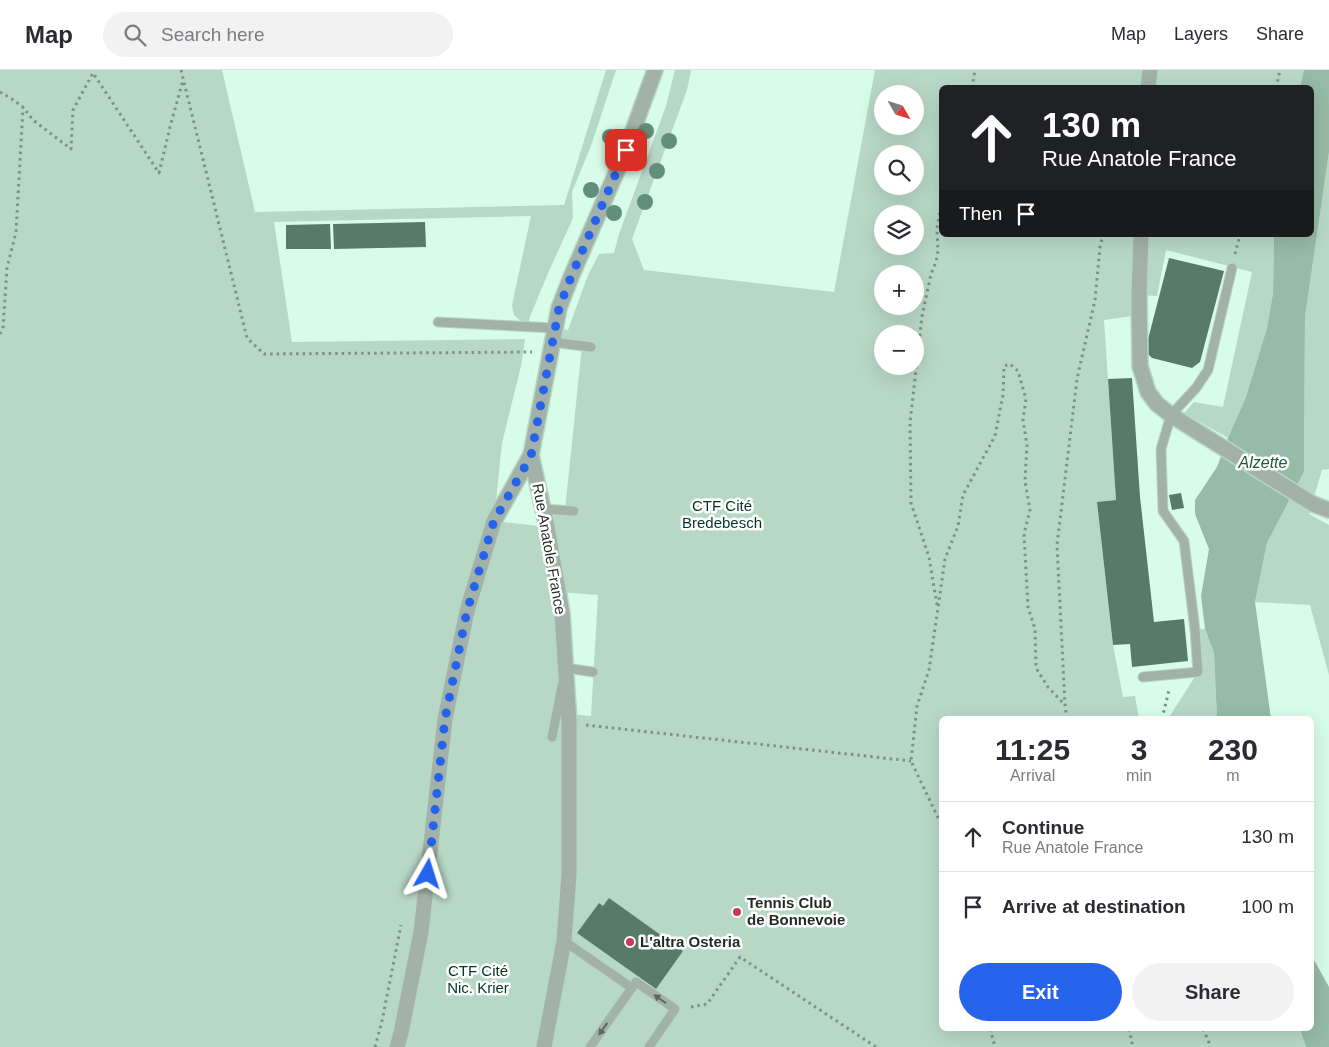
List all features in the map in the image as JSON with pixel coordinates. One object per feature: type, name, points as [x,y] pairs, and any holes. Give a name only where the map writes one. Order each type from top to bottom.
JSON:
[{"type":"street","name":"Rue Anatole France","points":[[544,1047],[564,941],[568,874],[569,724],[562,613],[543,509],[531,456],[559,308],[626,150],[654,70]]},
{"type":"street","points":[[1148,85],[1150,70]]},
{"type":"street","points":[[1141,237],[1139,295],[1140,366],[1148,392],[1157,404],[1170,415],[1313,504],[1329,510]]},
{"type":"street","points":[[397,1047],[421,932],[445,719],[467,611],[494,521],[531,456]]},
{"type":"lane","points":[[1143,677],[1198,672],[1184,541],[1163,511],[1161,449],[1170,415],[1196,388],[1208,370],[1232,268]]},
{"type":"lane","points":[[438,322],[592,347]]},
{"type":"lane","points":[[543,509],[574,511]]},
{"type":"lane","points":[[552,737],[566,668],[593,672]]},
{"type":"lane","points":[[564,941],[632,988]]},
{"type":"lane","points":[[590,1047],[636,982],[675,1009],[649,1047]]},
{"type":"path","points":[[181,70],[247,338],[264,354],[552,341]]},
{"type":"path","points":[[972,85],[975,70]]},
{"type":"path","points":[[1277,85],[1280,70]]},
{"type":"path","points":[[0,92],[12,98],[33,120],[71,149],[74,110],[93,73],[159,173],[183,80]]},
{"type":"path","points":[[0,334],[3,328],[7,268],[16,232],[23,108]]},
{"type":"path","points":[[938,610],[929,557],[911,503],[910,424],[922,316],[938,250],[937,228],[939,217]]},
{"type":"path","points":[[1067,716],[1057,545],[1077,379],[1095,300],[1102,237]]},
{"type":"path","points":[[939,820],[911,761],[917,706],[929,670],[945,559],[958,526],[963,495],[995,436],[1003,394],[1004,366],[1010,364],[1018,371],[1026,399],[1023,420],[1027,445],[1025,481],[1030,510],[1024,534],[1028,607],[1035,629],[1036,668],[1048,687],[1065,705]]},
{"type":"path","points":[[1163,716],[1173,674]]},
{"type":"path","points":[[569,724],[911,761]]},
{"type":"path","points":[[675,1009],[707,1004],[740,957],[876,1047]]},
{"type":"path","points":[[991,1031],[995,1047]]},
{"type":"path","points":[[1129,1031],[1133,1047]]},
{"type":"path","points":[[1204,1031],[1211,1047]]},
{"type":"green space","points":[[0,70],[222,70],[255,212],[564,205],[606,70],[616,70],[591,146],[572,192],[573,218],[549,271],[527,327],[514,315],[512,305],[531,216],[274,222],[292,342],[525,339],[521,366],[502,443],[494,521],[547,527],[543,509],[565,510],[582,346],[552,342],[554,328],[568,330],[588,275],[599,254],[614,253],[619,234],[666,106],[675,70],[691,70],[687,90],[632,239],[644,270],[834,292],[875,70],[1304,70],[1301,85],[939,85],[939,237],[1274,237],[1273,293],[1267,328],[1246,397],[1228,438],[1184,413],[1194,402],[1223,407],[1252,272],[1166,250],[1157,296],[1139,295],[1139,315],[1104,320],[1116,500],[1097,502],[1113,645],[1123,697],[1135,696],[1138,716],[939,716],[939,1031],[1301,1031],[1306,1047],[0,1047]],"holes":[[[559,592],[598,595],[591,716],[569,714]]]},
{"type":"green space","points":[[1329,152],[1329,469],[1322,470],[1309,514],[1329,525],[1329,675],[1310,605],[1255,602],[1267,543],[1304,472],[1305,317]]},
{"type":"green space","points":[[1205,629],[1214,653],[1217,716],[1170,716],[1198,672],[1195,630]]},
{"type":"water","name":"Alzette","points":[[1304,70],[1329,70],[1329,152],[1305,317],[1304,472],[1267,543],[1255,602],[1271,716],[1217,716],[1214,653],[1205,629],[1201,596],[1209,549],[1195,514],[1195,500],[1217,467],[1246,397],[1267,328],[1273,293],[1274,237],[1314,237],[1314,85],[1300,85]]},
{"type":"water","points":[[1314,960],[1329,987],[1329,1047],[1306,1047],[1301,1031],[1314,1031]]},
{"type":"building","points":[[425,222],[426,247],[334,249],[333,224]]},
{"type":"building","points":[[330,224],[331,249],[286,249],[286,225]]},
{"type":"building","points":[[1169,258],[1224,271],[1200,362],[1192,368],[1152,358],[1145,351]]},
{"type":"building","points":[[1132,378],[1140,497],[1154,622],[1184,619],[1188,661],[1132,667],[1130,644],[1113,645],[1097,502],[1116,500],[1108,379]]},
{"type":"building","points":[[1181,493],[1184,508],[1172,510],[1169,495]]},
{"type":"building","name":"L'altra Osteria","points":[[609,898],[683,951],[656,989],[577,933],[599,903],[603,906]]},
{"type":"place","name":"Tennis Club de Bonnevoie","points":[[737,912]]},
{"type":"place","name":"L'altra Osteria","points":[[630,942]]},
{"type":"route","points":[[428,874],[445,719],[467,611],[494,521],[531,456],[559,308],[626,150]]},
{"type":"park label","name":"CTF Cité Bredebesch","points":[[722,514]]},
{"type":"park label","name":"CTF Cité Nic. Krier","points":[[478,980]]}]
